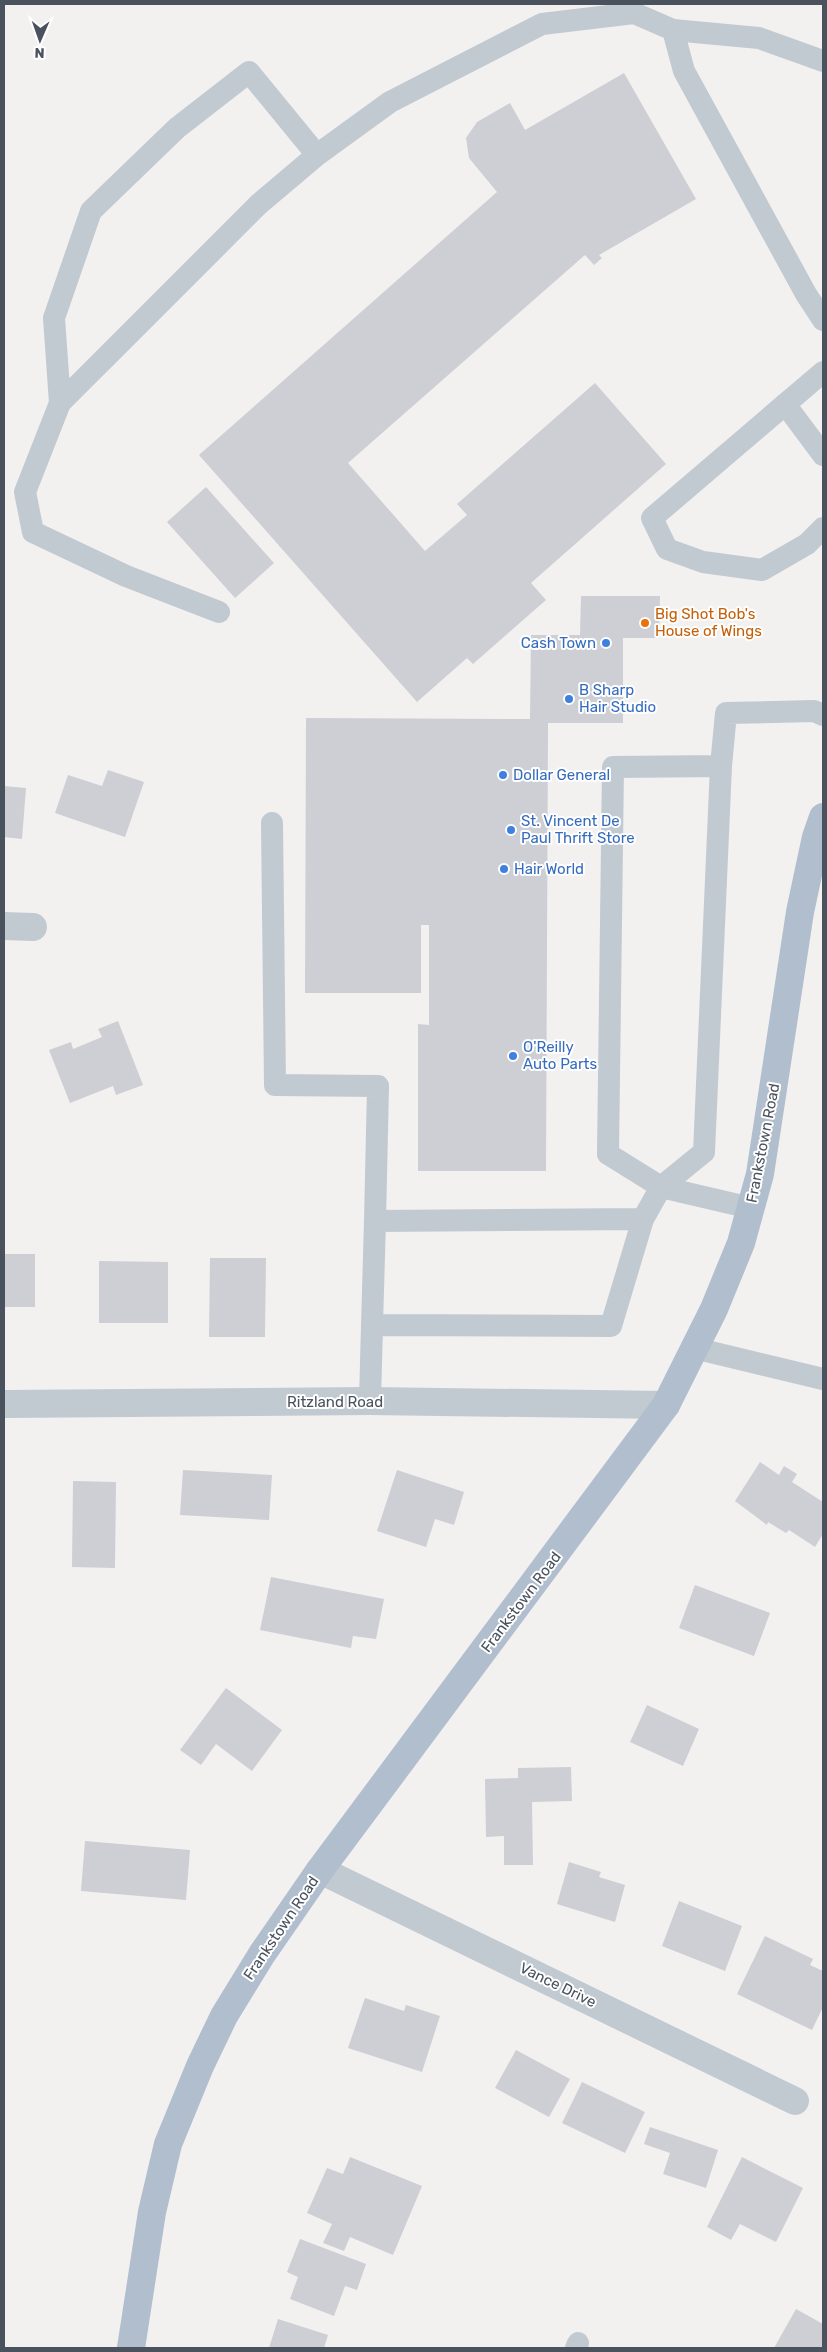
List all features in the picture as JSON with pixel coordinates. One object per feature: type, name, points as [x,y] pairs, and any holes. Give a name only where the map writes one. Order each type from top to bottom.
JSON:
[{"type":"main road","name":"Frankstown Road","points":[[131,2348],[152,2212],[168,2144],[200,2066],[224,2016],[262,1954],[320,1870],[666,1405],[714,1309],[741,1243],[760,1174],[800,912],[816,837],[823,817]]},
{"type":"street","points":[[4,926],[33,926]]},
{"type":"street","name":"Ritzland Road","points":[[4,1404],[370,1401],[666,1405]]},
{"type":"street","name":"Vance Drive","points":[[320,1870],[795,2101]]},
{"type":"lane","points":[[219,612],[126,576],[33,532],[25,492],[60,403],[258,204],[317,155],[390,102],[542,24],[634,13],[673,30],[759,38],[823,61]]},
{"type":"lane","points":[[673,30],[684,71],[806,294],[823,320]]},
{"type":"lane","points":[[60,403],[54,318],[90,211],[177,128],[249,72],[317,155]]},
{"type":"lane","points":[[823,372],[652,518],[667,548],[703,562],[762,570],[807,544],[823,528]]},
{"type":"lane","points":[[786,404],[823,455]]},
{"type":"lane","points":[[372,1326],[611,1326],[643,1219],[661,1187],[704,1152],[721,766],[726,712],[814,711],[823,715]]},
{"type":"lane","points":[[721,766],[613,767],[608,1154],[661,1187],[751,1208]]},
{"type":"lane","points":[[272,823],[275,1085],[378,1086],[370,1401]]},
{"type":"lane","points":[[375,1221],[643,1219]]},
{"type":"lane","points":[[694,1348],[823,1379]]},
{"type":"building","points":[[624,73],[696,199],[599,255],[602,258],[594,265],[585,255],[348,463],[425,551],[467,515],[457,504],[595,383],[666,464],[531,583],[546,600],[473,664],[467,658],[417,702],[199,455],[497,192],[469,158],[466,138],[477,122],[510,103],[525,130]]},
{"type":"building","points":[[206,487],[274,563],[235,598],[167,522]]},
{"type":"building","points":[[581,596],[660,596],[659,638],[623,638],[623,723],[548,723],[546,1171],[418,1171],[418,1024],[429,1025],[429,925],[421,925],[421,993],[305,993],[306,718],[530,719],[531,635],[580,635]]},
{"type":"building","points":[[108,770],[144,782],[125,837],[55,813],[68,775],[102,786]]},
{"type":"building","points":[[4,786],[26,788],[22,839],[4,837]]},
{"type":"building","points":[[118,1021],[143,1085],[116,1095],[113,1086],[70,1103],[49,1050],[71,1042],[73,1049],[102,1037],[98,1029]]},
{"type":"building","points":[[4,1254],[35,1254],[35,1307],[4,1307]]},
{"type":"building","points":[[210,1258],[266,1258],[265,1337],[209,1337]]},
{"type":"building","points":[[99,1261],[168,1262],[168,1323],[99,1323]]},
{"type":"building","points":[[760,1462],[779,1475],[784,1466],[797,1474],[792,1482],[823,1502],[823,1534],[815,1547],[789,1530],[786,1533],[768,1522],[767,1525],[735,1501]]},
{"type":"building","points":[[183,1470],[272,1475],[269,1520],[180,1515]]},
{"type":"building","points":[[397,1470],[464,1492],[454,1525],[435,1519],[426,1547],[377,1531]]},
{"type":"building","points":[[73,1481],[116,1482],[115,1568],[72,1567]]},
{"type":"building","points":[[271,1577],[384,1599],[376,1639],[353,1636],[351,1648],[260,1630]]},
{"type":"building","points":[[695,1585],[770,1613],[754,1656],[679,1628]]},
{"type":"building","points":[[226,1688],[282,1730],[252,1771],[216,1744],[201,1765],[180,1750]]},
{"type":"building","points":[[647,1705],[699,1729],[683,1766],[630,1742]]},
{"type":"building","points":[[571,1767],[572,1801],[532,1802],[533,1865],[504,1865],[504,1836],[486,1837],[485,1779],[518,1778],[518,1768]]},
{"type":"building","points":[[85,1841],[190,1850],[186,1900],[81,1891]]},
{"type":"building","points":[[569,1862],[601,1872],[599,1877],[625,1885],[615,1922],[557,1904]]},
{"type":"building","points":[[679,1901],[742,1926],[725,1971],[662,1946]]},
{"type":"building","points":[[765,1936],[813,1959],[810,1965],[823,1971],[823,2007],[812,2030],[737,1994]]},
{"type":"building","points":[[365,1998],[404,2011],[406,2005],[440,2016],[422,2072],[348,2048]]},
{"type":"building","points":[[516,2050],[570,2079],[549,2117],[495,2088]]},
{"type":"building","points":[[582,2082],[645,2112],[625,2153],[562,2123]]},
{"type":"building","points":[[650,2127],[718,2150],[706,2188],[663,2174],[670,2153],[644,2144]]},
{"type":"building","points":[[350,2157],[422,2186],[393,2255],[350,2237],[344,2251],[323,2243],[332,2224],[307,2213],[327,2168],[343,2174]]},
{"type":"building","points":[[742,2157],[803,2188],[776,2242],[740,2224],[731,2240],[707,2227]]},
{"type":"building","points":[[300,2239],[366,2264],[357,2290],[345,2286],[334,2316],[290,2299],[298,2277],[287,2272]]},
{"type":"building","points":[[796,2309],[823,2324],[823,2348],[774,2348]]},
{"type":"building","points":[[278,2319],[328,2335],[324,2348],[269,2348]]},
{"type":"place","name":"Big Shot Bob's House of Wings","points":[[645,623]]},
{"type":"place","name":"Cash Town","points":[[606,643]]},
{"type":"place","name":"B Sharp Hair Studio","points":[[569,699]]},
{"type":"place","name":"Dollar General","points":[[503,775]]},
{"type":"place","name":"St. Vincent De Paul Thrift Store","points":[[511,830]]},
{"type":"place","name":"Hair World","points":[[504,869]]},
{"type":"place","name":"O'Reilly Auto Parts","points":[[513,1056]]}]
